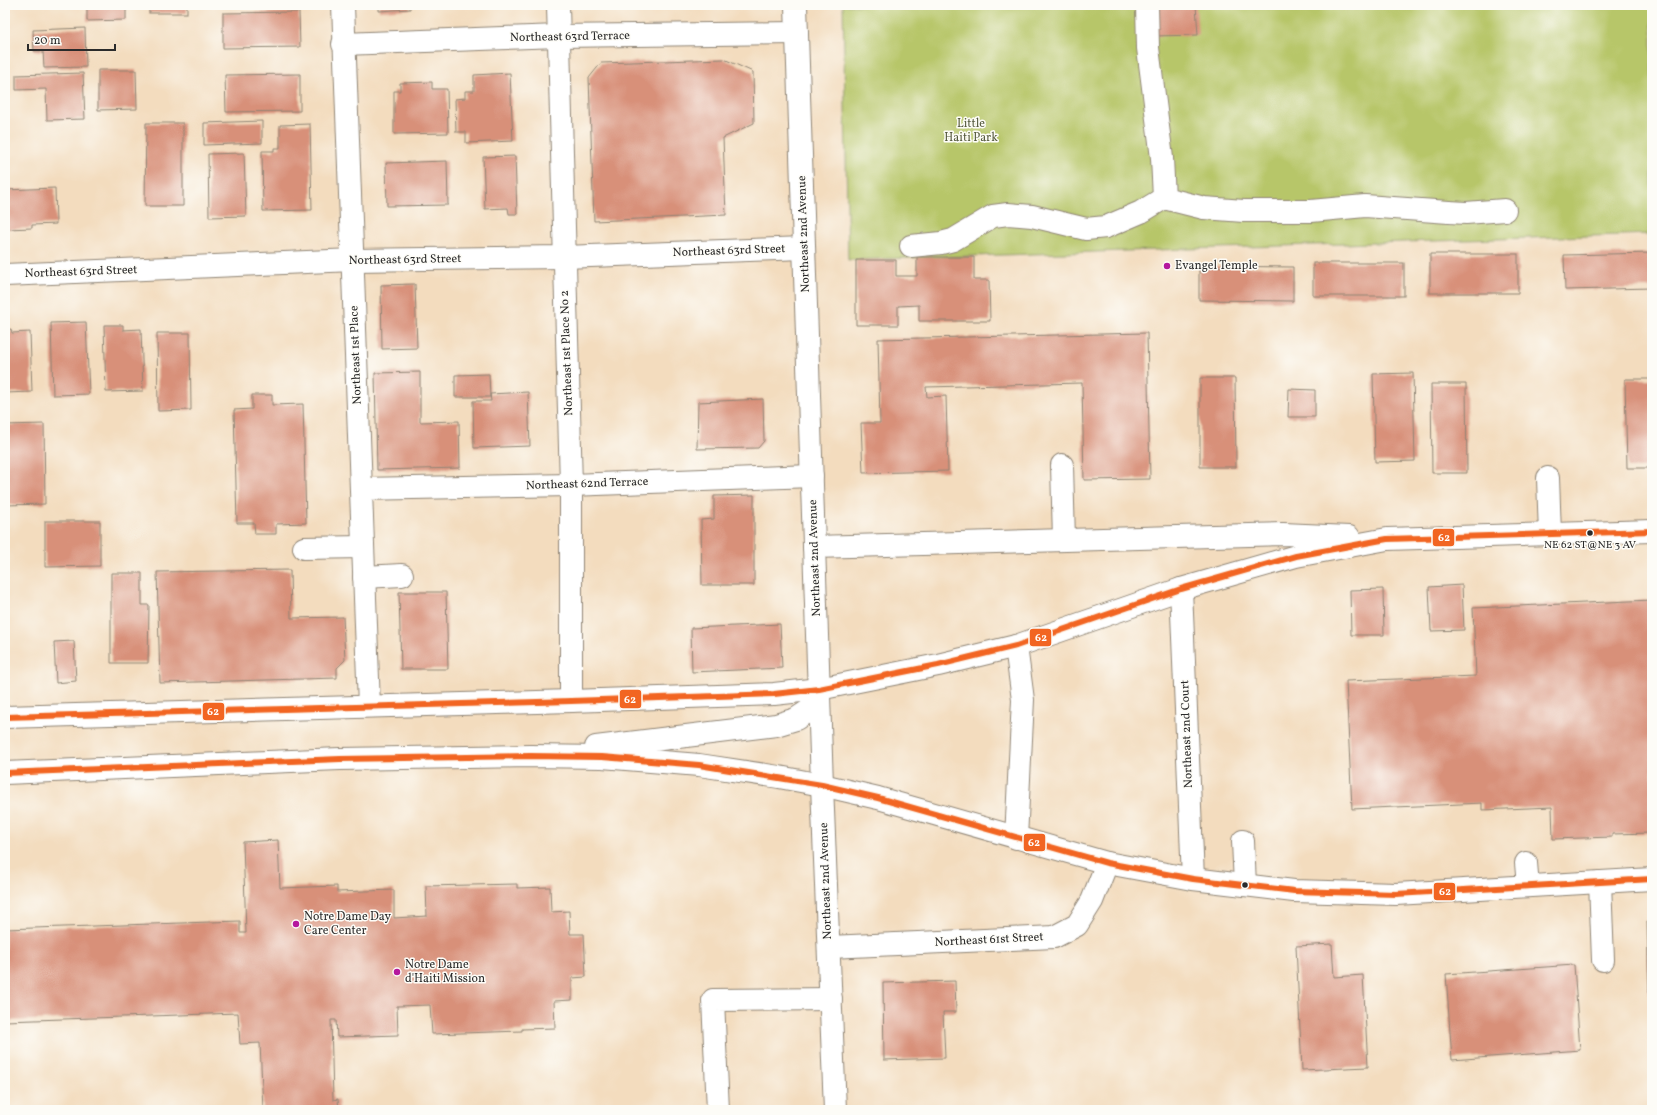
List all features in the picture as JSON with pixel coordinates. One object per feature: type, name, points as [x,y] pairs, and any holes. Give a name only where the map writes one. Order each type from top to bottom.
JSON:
[{"type":"main road","name":"Northeast 1st Place","points":[[343,5],[343,44],[353,260],[369,706]]},
{"type":"main road","name":"Northeast 1st Place No 2","points":[[558,5],[571,485],[571,701]]},
{"type":"main road","name":"Northeast 2nd Avenue","points":[[796,5],[822,785],[835,1110]]},
{"type":"main road","points":[[1147,5],[1148,48],[1162,158],[1164,198]]},
{"type":"main road","name":"Northeast 63rd Terrace","points":[[343,44],[559,36],[797,33]]},
{"type":"main road","points":[[911,246],[941,243],[953,240],[993,216],[1008,214],[1032,216],[1086,229],[1106,227],[1141,212],[1164,198],[1204,208],[1244,212],[1311,210],[1365,206],[1455,213],[1493,212],[1505,210]]},
{"type":"main road","name":"Northeast 63rd Street","points":[[5,275],[353,260],[564,256],[804,248]]},
{"type":"main road","points":[[1062,465],[1064,540]]},
{"type":"main road","name":"Northeast 62nd Terrace","points":[[361,489],[571,485],[812,476]]},
{"type":"main road","points":[[1548,478],[1550,534]]},
{"type":"main road","points":[[814,547],[1283,534],[1387,539],[1652,530]]},
{"type":"main road","points":[[5,718],[774,694],[819,689],[1016,646],[1181,589],[1296,556],[1387,539]]},
{"type":"main road","points":[[304,548],[363,547]]},
{"type":"main road","points":[[364,577],[402,575]]},
{"type":"main road","name":"Northeast 2nd Court","points":[[1181,589],[1193,879]]},
{"type":"main road","points":[[1016,646],[1023,700],[1016,838]]},
{"type":"main road","points":[[530,756],[776,725],[796,719],[810,709],[819,689]]},
{"type":"main road","points":[[5,773],[340,759],[530,756],[602,757],[699,765],[822,785],[878,798],[1107,864],[1193,879],[1294,891],[1396,894],[1652,879]]},
{"type":"main road","points":[[1243,841],[1245,885]]},
{"type":"main road","points":[[1526,862],[1528,886]]},
{"type":"main road","name":"Northeast 61st Street","points":[[829,947],[1054,937],[1077,925],[1092,901],[1107,864]]},
{"type":"main road","points":[[1600,882],[1603,960]]},
{"type":"main road","points":[[718,1110],[713,1000],[831,999]]},
{"type":"green space","name":"Little Haiti Park","points":[[843,5],[1652,5],[1652,234],[848,260]]},
{"type":"building","points":[[87,5],[126,5],[126,20],[87,21]]},
{"type":"building","points":[[149,5],[187,5],[187,13],[149,13]]},
{"type":"building","points":[[379,5],[410,5],[410,9],[379,11]]},
{"type":"building","points":[[1153,5],[1196,5],[1198,35],[1154,36]]},
{"type":"building","points":[[299,12],[300,47],[223,48],[223,13]]},
{"type":"building","points":[[85,28],[86,67],[44,68],[43,51],[34,51],[33,30]]},
{"type":"building","points":[[724,59],[753,72],[754,123],[723,138],[726,215],[594,221],[589,78],[601,63]]},
{"type":"building","points":[[98,70],[136,70],[137,109],[98,110]]},
{"type":"building","points":[[83,73],[85,119],[47,120],[46,89],[16,90],[16,75]]},
{"type":"building","points":[[510,73],[513,141],[466,143],[466,132],[456,132],[455,99],[465,98],[465,91],[474,91],[474,75]]},
{"type":"building","points":[[300,74],[300,111],[226,112],[225,75]]},
{"type":"building","points":[[432,82],[432,89],[447,89],[448,133],[394,134],[394,91],[400,91],[400,83]]},
{"type":"building","points":[[262,121],[262,143],[204,145],[204,123]]},
{"type":"building","points":[[146,123],[183,123],[183,206],[145,206]]},
{"type":"building","points":[[310,124],[312,210],[263,211],[262,151],[274,151],[274,148],[280,148],[280,125]]},
{"type":"building","points":[[244,153],[246,216],[209,217],[208,154]]},
{"type":"building","points":[[515,156],[517,214],[509,214],[508,208],[485,209],[483,157]]},
{"type":"building","points":[[447,161],[448,205],[387,206],[386,163]]},
{"type":"building","points":[[55,188],[56,224],[32,225],[32,228],[7,229],[7,225],[5,225],[5,190]]},
{"type":"building","points":[[1652,253],[1652,288],[1565,290],[1564,255]]},
{"type":"building","points":[[1430,254],[1518,254],[1518,293],[1430,293]]},
{"type":"building","points":[[917,257],[974,257],[974,280],[989,280],[990,321],[919,321],[919,305],[898,306],[898,325],[856,325],[856,260],[896,260],[896,276],[917,276]]},
{"type":"building","points":[[1313,263],[1404,263],[1404,296],[1313,296]]},
{"type":"building","points":[[1199,266],[1293,267],[1293,301],[1199,300]]},
{"type":"building","points":[[415,284],[417,348],[382,349],[381,285]]},
{"type":"building","points":[[86,322],[89,394],[53,395],[51,323]]},
{"type":"building","points":[[104,325],[123,325],[123,330],[141,329],[143,391],[106,392]]},
{"type":"building","points":[[11,329],[12,333],[30,332],[32,392],[5,393],[5,330]]},
{"type":"building","points":[[157,333],[190,333],[191,410],[158,411]]},
{"type":"building","points":[[1147,333],[1150,479],[1084,480],[1082,383],[926,387],[927,397],[946,396],[948,471],[863,473],[861,423],[880,423],[878,339]]},
{"type":"building","points":[[420,372],[420,422],[459,421],[460,468],[377,470],[375,373]]},
{"type":"building","points":[[1413,373],[1415,461],[1375,462],[1373,374]]},
{"type":"building","points":[[489,374],[490,397],[455,397],[455,375]]},
{"type":"building","points":[[1200,378],[1235,378],[1236,467],[1200,467]]},
{"type":"building","points":[[1625,379],[1652,379],[1652,468],[1627,468]]},
{"type":"building","points":[[1431,384],[1466,384],[1467,473],[1432,473]]},
{"type":"building","points":[[1289,389],[1315,390],[1315,417],[1288,417]]},
{"type":"building","points":[[528,392],[530,446],[474,448],[473,401],[491,401],[490,394]]},
{"type":"building","points":[[252,395],[272,395],[272,405],[303,404],[306,523],[276,524],[276,534],[255,534],[254,523],[237,523],[234,410],[252,409]]},
{"type":"building","points":[[763,399],[764,441],[758,448],[697,449],[698,402]]},
{"type":"building","points":[[44,424],[45,504],[5,505],[5,425]]},
{"type":"building","points":[[754,495],[754,585],[702,585],[701,520],[714,519],[714,496]]},
{"type":"building","points":[[45,521],[100,521],[100,566],[45,567]]},
{"type":"building","points":[[290,570],[291,618],[343,617],[345,660],[337,668],[337,678],[160,683],[157,572]]},
{"type":"building","points":[[111,573],[142,573],[142,605],[149,605],[148,663],[111,663]]},
{"type":"building","points":[[1462,585],[1464,630],[1431,631],[1429,587]]},
{"type":"building","points":[[1383,589],[1384,635],[1351,635],[1350,590]]},
{"type":"building","points":[[399,592],[446,592],[448,669],[401,669]]},
{"type":"building","points":[[1652,600],[1652,833],[1612,834],[1612,837],[1553,839],[1552,807],[1482,810],[1482,803],[1352,809],[1346,681],[1476,676],[1473,608]]},
{"type":"building","points":[[780,624],[782,668],[692,672],[691,628]]},
{"type":"building","points":[[74,641],[76,681],[56,683],[54,642]]},
{"type":"building","points":[[278,840],[280,888],[337,886],[337,892],[394,890],[394,918],[427,916],[426,886],[517,884],[517,888],[550,887],[551,912],[569,911],[570,934],[584,934],[586,977],[572,978],[572,1000],[554,1001],[555,1028],[522,1029],[522,1031],[432,1034],[430,1005],[397,1006],[398,1035],[337,1037],[336,1020],[331,1020],[333,1100],[338,1099],[339,1110],[263,1110],[260,1043],[240,1044],[238,1013],[5,1021],[5,929],[240,921],[240,933],[246,933],[243,842]]},
{"type":"building","points":[[1647,922],[1652,922],[1652,1040],[1650,1040]]},
{"type":"building","points":[[1332,944],[1334,977],[1363,975],[1368,1067],[1302,1070],[1296,946]]},
{"type":"building","points":[[1574,965],[1580,1050],[1452,1060],[1446,974]]},
{"type":"building","points":[[955,981],[956,1012],[943,1012],[945,1058],[884,1060],[883,983]]},
{"type":"transit line","name":"62","points":[[5,717],[571,701],[774,694],[819,689],[938,665],[1016,646],[1181,589],[1296,556],[1387,539],[1652,531]]},
{"type":"transit line","name":"62","points":[[5,773],[340,759],[530,756],[602,757],[699,765],[822,785],[878,798],[1107,863],[1193,879],[1294,891],[1396,894],[1652,879]]},
{"type":"place","name":"Evangel Temple","points":[[1167,266]]},
{"type":"place","name":"NE 62 ST@NE 3 AV","points":[[1590,533]]},
{"type":"place","name":"Notre Dame Day Care Center","points":[[296,924]]},
{"type":"place","name":"Notre Dame d'Haiti Mission","points":[[397,972]]}]
